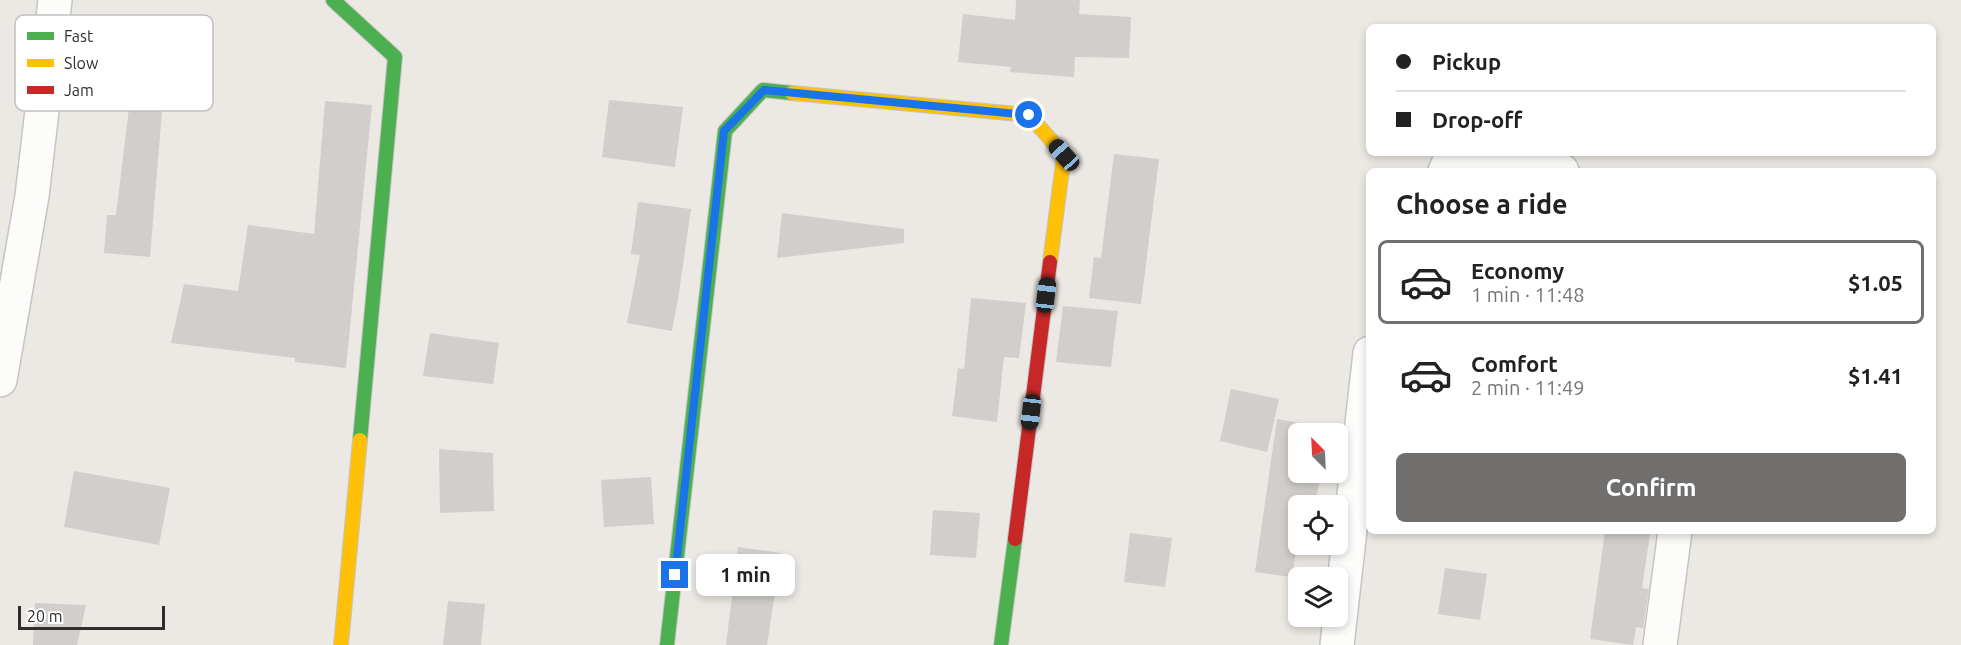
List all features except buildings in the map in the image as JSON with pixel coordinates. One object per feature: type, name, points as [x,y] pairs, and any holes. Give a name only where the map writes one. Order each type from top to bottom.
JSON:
[{"type":"street","points":[[53,15],[55,0]]},
{"type":"street","points":[[333,0],[395,57],[341,645]]},
{"type":"street","points":[[667,645],[724,131],[764,90],[1029,115],[1064,155],[1001,645]]},
{"type":"street","points":[[0,380],[32,196],[42,111]]},
{"type":"street","points":[[1446,168],[1450,160],[1531,168]]},
{"type":"street","points":[[1337,645],[1366,388]]},
{"type":"street","points":[[1660,645],[1675,534]]},
{"type":"traffic: fast","points":[[333,0],[395,57],[360,440]]},
{"type":"traffic: fast","points":[[667,645],[725,131],[763,90],[792,93]]},
{"type":"traffic: fast","points":[[1001,645],[1015,539]]},
{"type":"traffic: slow","points":[[792,93],[1029,115],[1064,155],[1050,262]]},
{"type":"traffic: slow","points":[[341,645],[360,440]]},
{"type":"traffic: jam","points":[[1015,539],[1050,262]]},
{"type":"route","points":[[675,575],[724,131],[764,90],[1029,115]]}]
